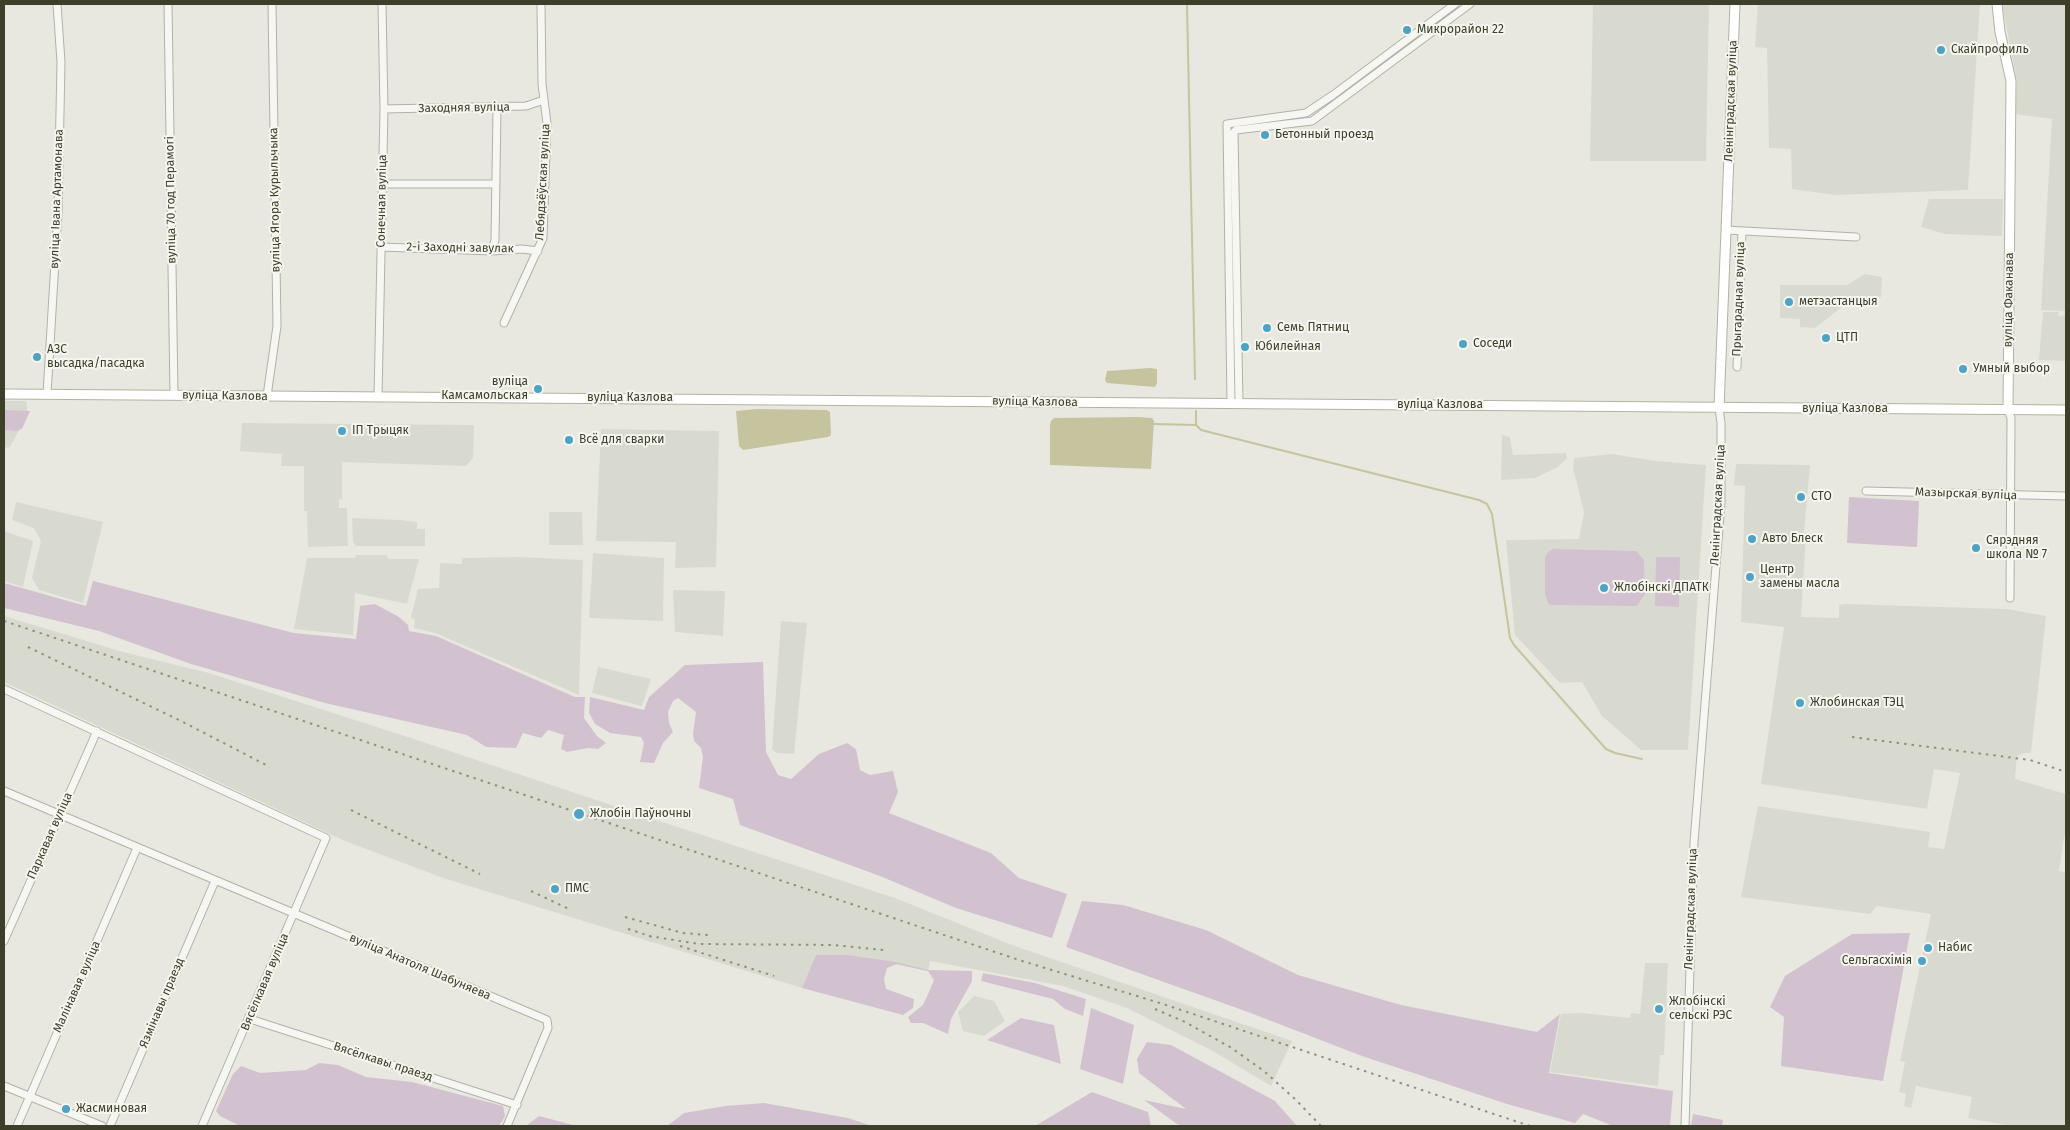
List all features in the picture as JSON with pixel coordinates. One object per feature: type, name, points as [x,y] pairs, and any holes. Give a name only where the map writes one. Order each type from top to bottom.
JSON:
[{"type":"main road","name":"Ленінградская вуліца","points":[[1719,408],[1735,4]]},
{"type":"main road","name":"вуліца Факанава","points":[[1997,4],[2000,32],[2011,81],[2008,410]]},
{"type":"main road","name":"вуліца Казлова","points":[[4,394],[2066,410]]},
{"type":"street","name":"вуліца Івана Артамонава","points":[[47,394],[58,212],[61,62],[57,4]]},
{"type":"street","name":"вуліца 70 год Перамогі","points":[[168,4],[174,395]]},
{"type":"street","name":"вуліца Ягора Курыльчыка","points":[[267,396],[277,326],[272,4]]},
{"type":"street","name":"Сонечная вуліца","points":[[378,397],[384,109],[382,4]]},
{"type":"street","name":"Лебядзёўская вуліца","points":[[504,323],[543,238],[548,123],[544,100],[541,4]]},
{"type":"street","points":[[1235,403],[1227,124],[1306,113],[1455,4]]},
{"type":"street","points":[[1235,403],[1234,132],[1236,130],[1312,121],[1470,4]]},
{"type":"street","name":"Заходняя вуліца","points":[[384,109],[497,108],[526,106],[544,100]]},
{"type":"street","points":[[492,251],[495,240],[497,108]]},
{"type":"street","points":[[382,184],[496,184]]},
{"type":"street","points":[[1726,230],[1856,237]]},
{"type":"street","name":"Прыгарадная вуліца","points":[[1737,368],[1742,231]]},
{"type":"street","name":"2-і Заходні завулак","points":[[381,247],[492,251],[522,249],[538,251]]},
{"type":"street","name":"Ленінградская вуліца","points":[[1685,1126],[1694,851],[1721,503],[1721,422],[1719,408]]},
{"type":"street","name":"вуліца Факанава","points":[[2008,410],[2010,418],[2010,598]]},
{"type":"street","name":"Мазырская вуліца","points":[[1866,491],[2066,496]]},
{"type":"street","points":[[4,689],[97,730]]},
{"type":"street","name":"Паркавая вуліца","points":[[4,941],[97,730]]},
{"type":"street","name":"Вясёлкавая вуліца","points":[[97,730],[326,838],[250,1019],[202,1126]]},
{"type":"street","name":"вуліца Анатоля Шабуняева","points":[[4,792],[547,1020],[548,1028],[517,1105]]},
{"type":"street","name":"Малінавая вуліца","points":[[17,1126],[138,848]]},
{"type":"street","name":"Язмінавы праезд","points":[[110,1126],[215,880]]},
{"type":"street","name":"Вясёлкавы праезд","points":[[250,1019],[517,1105]]},
{"type":"street","points":[[4,1086],[102,1126]]},
{"type":"street","points":[[507,1126],[517,1105]]},
{"type":"shaded area","points":[[1593,4],[1709,4],[1706,161],[1590,161]]},
{"type":"shaded area","points":[[1758,4],[1980,4],[1968,190],[1835,195],[1792,189],[1791,149],[1769,148],[1767,48],[1755,47]]},
{"type":"shaded area","points":[[2002,4],[2066,4],[2066,311],[2041,310],[2052,119],[2015,114],[2017,83]]},
{"type":"shaded area","points":[[1929,199],[2003,199],[2002,236],[1945,234],[1921,227]]},
{"type":"shaded area","name":"метэастанцыя","points":[[1865,274],[1882,277],[1881,297],[1855,297],[1815,328],[1800,327],[1800,319],[1780,318],[1780,285],[1847,285]]},
{"type":"shaded area","points":[[2043,312],[2059,312],[2058,316],[2066,315],[2066,361],[2039,360]]},
{"type":"shaded area","points":[[1157,369],[1157,383],[1155,387],[1107,383],[1105,380],[1107,371]]},
{"type":"shaded area","points":[[4,401],[26,401],[28,413],[10,447],[4,448]]},
{"type":"shaded area","points":[[757,409],[827,410],[830,412],[831,435],[743,450],[739,446],[736,411]]},
{"type":"shaded area","points":[[4,410],[30,411],[22,429],[16,431],[4,430]]},
{"type":"shaded area","points":[[1054,418],[1152,418],[1154,421],[1151,469],[1050,465],[1050,426]]},
{"type":"shaded area","points":[[242,423],[474,425],[473,458],[466,466],[342,462],[342,500],[339,499],[339,508],[347,508],[348,546],[308,547],[307,511],[304,511],[304,466],[281,466],[282,454],[240,451]]},
{"type":"shaded area","points":[[601,429],[719,431],[716,567],[675,568],[676,542],[596,541]]},
{"type":"shaded area","points":[[1502,435],[1510,437],[1513,455],[1566,453],[1567,458],[1558,467],[1535,478],[1501,480]]},
{"type":"shaded area","name":"Жлобінскі ДПАТК","points":[[1612,454],[1655,461],[1706,465],[1688,750],[1641,750],[1602,716],[1582,682],[1560,683],[1515,635],[1506,540],[1579,539],[1584,512],[1573,468],[1574,458]]},
{"type":"shaded area","points":[[1736,464],[1810,465],[1804,532],[1806,533],[1801,617],[1839,618],[1839,605],[1844,604],[2007,609],[2046,616],[2031,753],[2017,756],[2015,779],[2066,794],[2066,826],[2059,871],[2066,872],[2066,1126],[2011,1126],[1968,1118],[1972,1097],[1916,1086],[1911,1108],[1904,1106],[1906,1094],[1899,1092],[1905,1062],[1900,1061],[1931,914],[1877,906],[1870,914],[1741,897],[1758,806],[1930,832],[1928,847],[1944,849],[1960,773],[1934,769],[1927,809],[1761,784],[1784,627],[1741,622],[1745,486],[1734,485]]},
{"type":"shaded area","points":[[1849,497],[1919,501],[1917,547],[1847,543]]},
{"type":"shaded area","points":[[16,502],[103,522],[83,603],[39,590],[32,578],[41,541],[34,528],[12,520]]},
{"type":"shaded area","points":[[549,512],[582,512],[583,545],[549,545]]},
{"type":"shaded area","points":[[352,518],[417,522],[417,529],[425,529],[425,546],[356,546],[353,542]]},
{"type":"shaded area","points":[[4,531],[33,541],[23,587],[4,581]]},
{"type":"shaded area","points":[[1554,549],[1636,551],[1644,560],[1645,594],[1637,606],[1550,605],[1545,594],[1545,557],[1549,551]]},
{"type":"shaded area","points":[[593,553],[664,558],[663,621],[589,618]]},
{"type":"shaded area","points":[[356,555],[387,555],[388,559],[419,559],[407,604],[355,593],[353,635],[294,629],[307,558],[355,558]]},
{"type":"shaded area","points":[[520,557],[583,560],[579,695],[435,633],[414,628],[415,620],[411,617],[418,589],[439,588],[440,563],[462,564],[462,558]]},
{"type":"shaded area","points":[[1656,557],[1680,557],[1679,607],[1655,606]]},
{"type":"shaded area","points":[[93,581],[294,633],[356,639],[360,606],[375,604],[399,617],[408,625],[409,631],[436,636],[575,697],[585,697],[584,718],[597,736],[606,743],[598,749],[588,748],[567,752],[561,749],[564,735],[548,730],[541,738],[523,733],[516,748],[486,747],[467,735],[325,703],[191,664],[99,631],[4,608],[4,583],[86,606]]},
{"type":"shaded area","points":[[673,590],[725,591],[723,636],[675,632]]},
{"type":"shaded area","points":[[4,616],[123,652],[209,673],[414,739],[895,898],[1012,945],[1292,1041],[1271,1086],[1211,1050],[1127,1008],[1063,986],[930,961],[928,971],[848,955],[817,955],[802,988],[443,878],[345,841],[4,682]]},
{"type":"shaded area","points":[[781,621],[807,623],[794,754],[777,753],[772,750]]},
{"type":"shaded area","points":[[763,662],[766,752],[778,775],[791,779],[819,754],[847,743],[856,749],[860,770],[870,775],[893,771],[898,792],[889,813],[991,853],[1019,878],[1067,894],[1052,938],[956,908],[880,876],[740,825],[733,799],[699,788],[703,757],[701,748],[694,741],[693,733],[696,712],[678,698],[673,701],[668,712],[669,723],[673,732],[663,743],[654,763],[640,762],[644,743],[641,737],[610,733],[595,724],[589,713],[590,697],[644,710],[649,697],[685,665]]},
{"type":"shaded area","points":[[598,667],[651,679],[642,706],[592,693]]},
{"type":"shaded area","points":[[1082,901],[1123,905],[1206,930],[1298,975],[1401,1005],[1537,1032],[1560,1014],[1549,1073],[1673,1091],[1670,1126],[1613,1126],[1583,1114],[1575,1123],[1507,1104],[1362,1056],[1248,1012],[1066,947]]},
{"type":"shaded area","points":[[1910,933],[1883,1081],[1781,1066],[1784,1017],[1770,1007],[1785,976],[1852,934]]},
{"type":"shaded area","points":[[816,955],[848,955],[896,962],[928,970],[972,971],[972,981],[951,1019],[948,1034],[923,1023],[911,1023],[908,1017],[923,1005],[929,992],[934,980],[928,971],[897,964],[887,968],[884,979],[886,989],[914,999],[913,1008],[903,1015],[802,988]]},
{"type":"shaded area","name":"Жлобінскі сельскі РЭС","points":[[1645,963],[1668,963],[1664,1055],[1660,1055],[1658,1086],[1550,1072],[1561,1014],[1582,1013],[1630,1018],[1631,1013],[1640,1014]]},
{"type":"shaded area","points":[[983,973],[1035,983],[1086,999],[1083,1016],[1065,1009],[1053,999],[981,981]]},
{"type":"shaded area","points":[[974,996],[994,1001],[1005,1021],[984,1036],[963,1031],[958,1012]]},
{"type":"shaded area","points":[[1091,1008],[1134,1025],[1123,1084],[1080,1069]]},
{"type":"shaded area","points":[[1021,1018],[1054,1025],[1061,1064],[987,1040]]},
{"type":"shaded area","points":[[1147,1042],[1171,1045],[1275,1101],[1297,1126],[1182,1126],[1177,1124],[1144,1100],[1186,1109],[1139,1073],[1137,1059]]},
{"type":"shaded area","points":[[319,1063],[338,1065],[366,1077],[412,1082],[503,1106],[505,1116],[499,1126],[240,1126],[220,1116],[216,1111],[233,1074],[241,1066],[260,1073],[306,1070]]},
{"type":"shaded area","points":[[1092,1092],[1148,1112],[1151,1126],[1035,1126]]},
{"type":"shaded area","points":[[764,1103],[848,1118],[872,1126],[667,1126],[684,1113],[726,1106]]},
{"type":"shaded area","points":[[1693,1114],[1723,1120],[1722,1125],[1725,1126],[1691,1126]]},
{"type":"shaded area","points":[[539,1116],[577,1126],[526,1126]]},
{"type":"waterway","points":[[1187,4],[1195,379]]},
{"type":"waterway","points":[[1196,411],[1196,425],[1201,430],[1479,500],[1487,504],[1492,514],[1510,638],[1514,645],[1606,749],[1642,759]]},
{"type":"waterway","points":[[1154,424],[1196,425]]},
{"type":"railway","points":[[4,621],[1019,960],[1163,1004],[1530,1126]]},
{"type":"railway","points":[[28,647],[183,722],[270,767]]},
{"type":"railway","points":[[1852,737],[2030,760],[2066,772]]},
{"type":"railway","points":[[351,810],[480,874]]},
{"type":"railway","points":[[531,891],[571,910]]},
{"type":"railway","points":[[625,917],[683,933],[708,935]]},
{"type":"railway","points":[[628,929],[656,938]]},
{"type":"railway","points":[[649,936],[699,944],[834,945],[884,950]]},
{"type":"railway","points":[[680,946],[774,976]]},
{"type":"railway","points":[[1155,1009],[1185,1022],[1230,1047],[1264,1071],[1321,1126]]},
{"type":"place","name":"Микрорайон 22","points":[[1407,30]]},
{"type":"place","name":"Скайпрофиль","points":[[1941,50]]},
{"type":"place","name":"Бетонный проезд","points":[[1265,135]]},
{"type":"place","name":"метэастанцыя","points":[[1789,302]]},
{"type":"place","name":"Семь Пятниц","points":[[1267,328]]},
{"type":"place","name":"ЦТП","points":[[1826,338]]},
{"type":"place","name":"Соседи","points":[[1463,344]]},
{"type":"place","name":"Юбилейная","points":[[1245,347]]},
{"type":"place","name":"АЗС высадка/пасадка","points":[[37,357]]},
{"type":"place","name":"Умный выбор","points":[[1963,369]]},
{"type":"place","name":"вуліца Камсамольская","points":[[538,389]]},
{"type":"place","name":"ІП Трыцяк","points":[[342,431]]},
{"type":"place","name":"Всё для сварки","points":[[569,440]]},
{"type":"place","name":"СТО","points":[[1801,497]]},
{"type":"place","name":"Авто Блеск","points":[[1752,539]]},
{"type":"place","name":"Сярэдняя школа № 7","points":[[1976,548]]},
{"type":"place","name":"Центр замены масла","points":[[1750,577]]},
{"type":"place","name":"Жлобінскі ДПАТК","points":[[1604,588]]},
{"type":"place","name":"Жлобинская ТЭЦ","points":[[1800,703]]},
{"type":"place","name":"Жлобін Паўночны","points":[[579,814]]},
{"type":"place","name":"ПМС","points":[[555,889]]},
{"type":"place","name":"Набис","points":[[1928,948]]},
{"type":"place","name":"Сельгасхімія","points":[[1922,961]]},
{"type":"place","name":"Жлобінскі сельскі РЭС","points":[[1659,1009]]},
{"type":"place","name":"Жасминовая","points":[[66,1109]]}]
